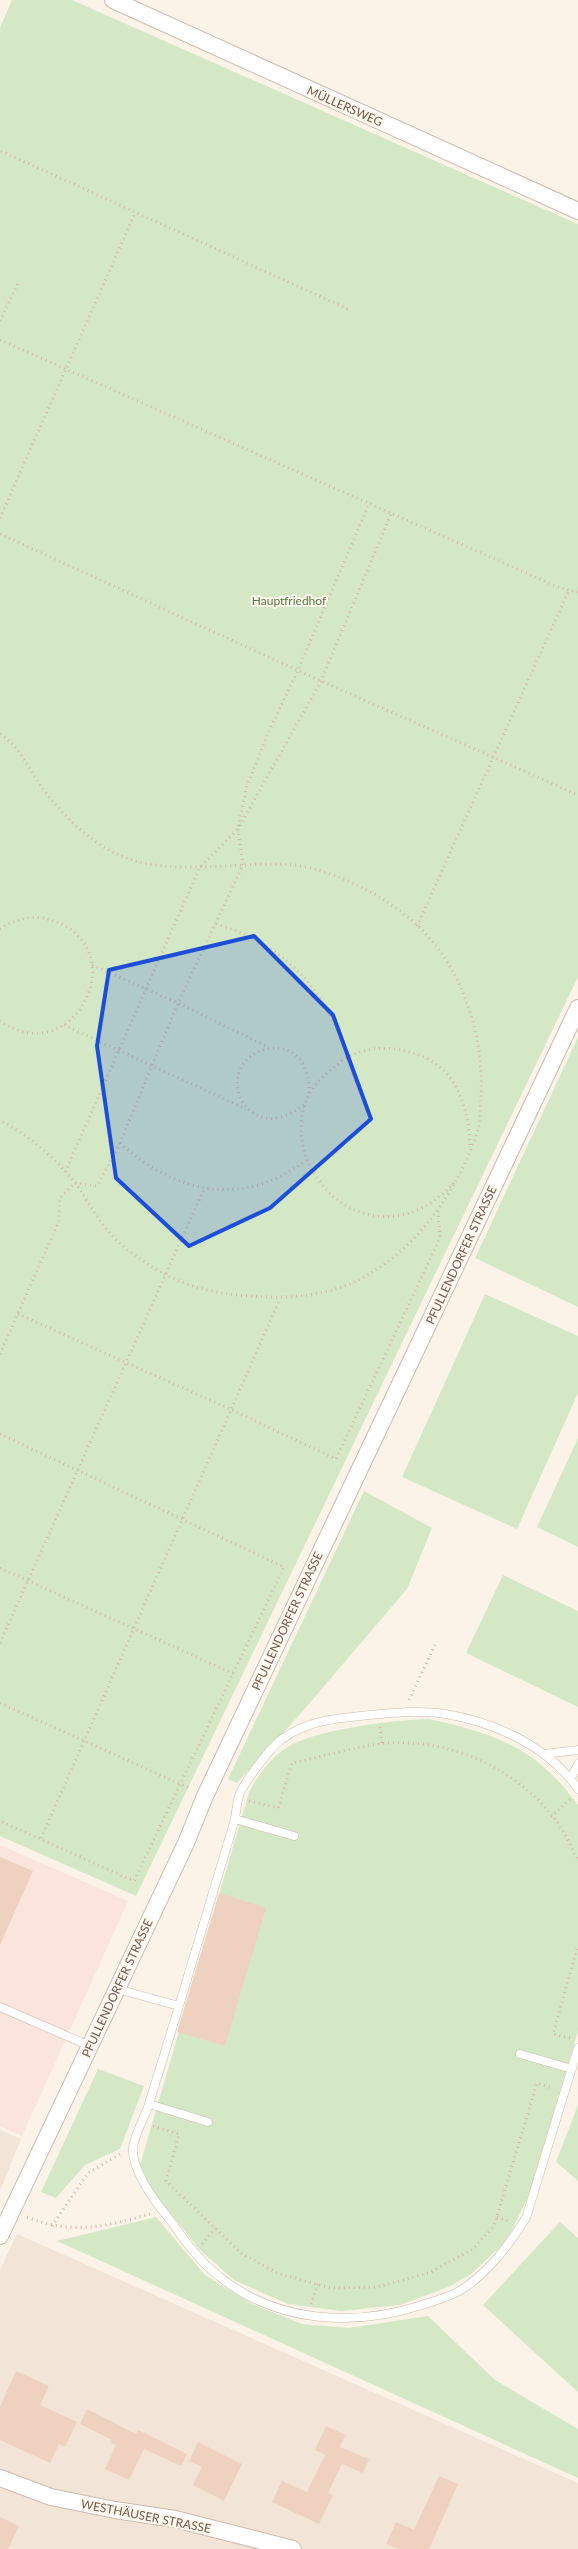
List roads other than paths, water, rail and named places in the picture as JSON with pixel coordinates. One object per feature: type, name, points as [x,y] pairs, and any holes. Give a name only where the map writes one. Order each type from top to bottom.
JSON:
[{"type":"street","name":"MÜLLERSWEG","points":[[113,0],[578,211]]},
{"type":"street","name":"PFULLENDORFER STRASSE","points":[[0,2236],[186,1843],[204,1796],[578,1008]]},
{"type":"street","name":"WESTHÄUSER STRASSE","points":[[0,2478],[51,2497],[115,2510],[176,2519],[293,2549]]},
{"type":"lane","points":[[578,1789],[570,1778],[544,1754],[505,1732],[479,1722],[445,1714],[404,1712],[327,1719],[304,1727],[281,1740],[260,1765],[239,1798],[235,1819],[179,2006],[149,2104],[133,2147],[141,2175],[162,2211],[195,2252],[219,2277],[238,2290],[268,2305],[306,2316],[344,2318],[400,2312],[459,2291],[487,2270],[511,2242],[526,2218],[578,2048]]},
{"type":"lane","points":[[544,1754],[578,1750]]},
{"type":"lane","points":[[570,1778],[578,1764]]},
{"type":"lane","points":[[235,1819],[294,1836]]},
{"type":"lane","points":[[117,1989],[179,2006]]},
{"type":"lane","points":[[0,2007],[90,2046]]},
{"type":"lane","points":[[520,2054],[572,2069]]},
{"type":"lane","points":[[149,2104],[208,2122]]},
{"type":"park label","name":"Hauptfriedhof","points":[[289,600]]}]
